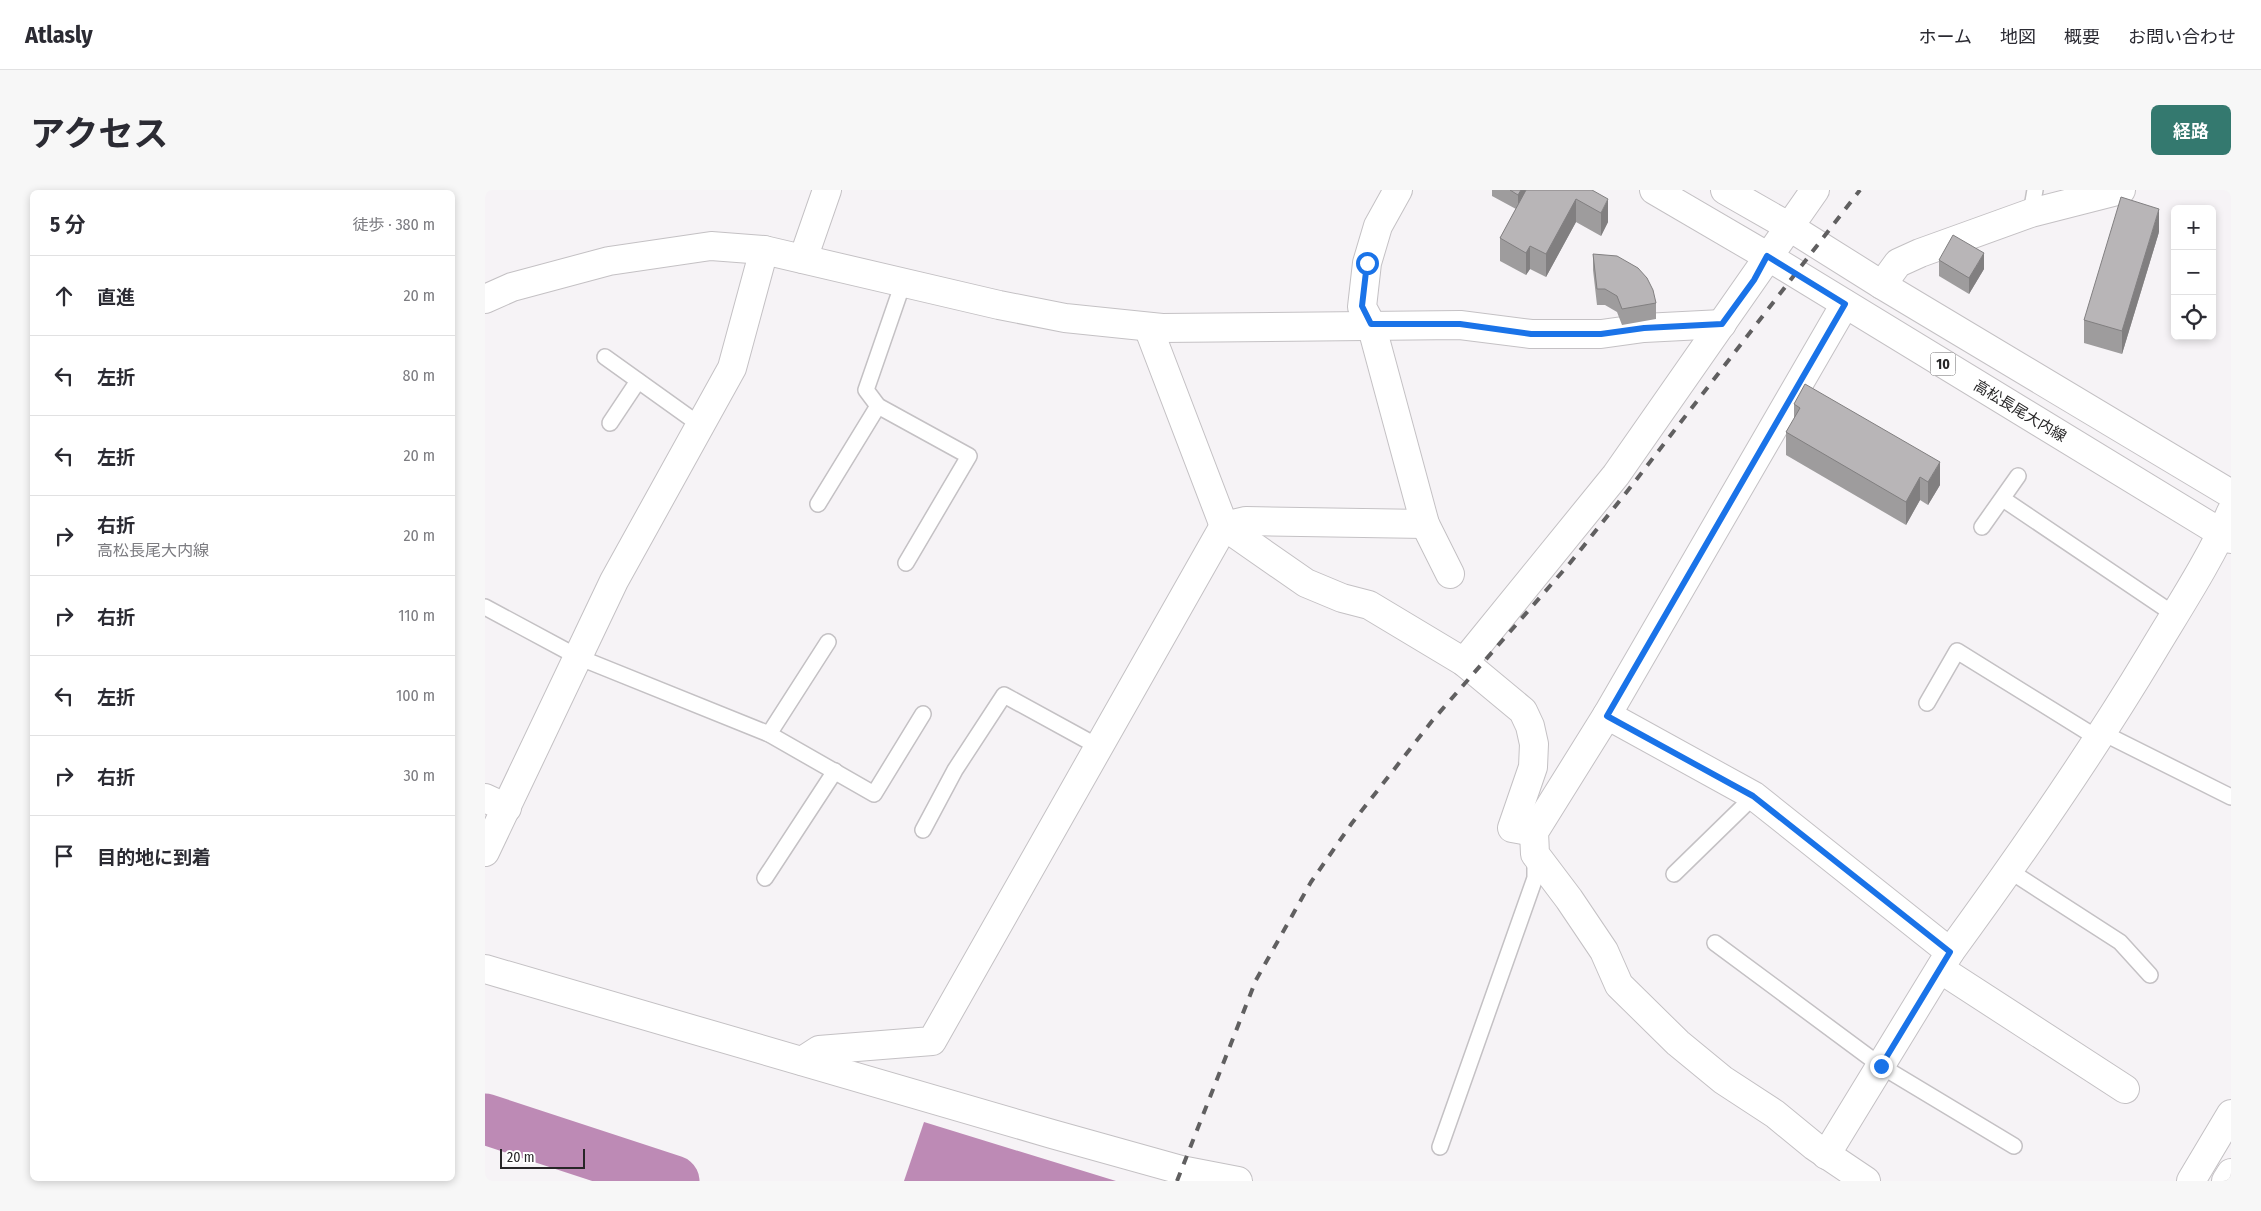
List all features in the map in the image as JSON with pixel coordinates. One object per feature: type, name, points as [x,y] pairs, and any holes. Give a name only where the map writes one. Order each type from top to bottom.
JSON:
[{"type":"main road","points":[[803,259],[827,190]]},
{"type":"main road","points":[[1397,190],[1378,226],[1367,263],[1362,306],[1371,324],[1425,524],[1450,574]]},
{"type":"main road","name":"高松長尾大内線","points":[[1654,190],[2228,528]]},
{"type":"main road","name":"10","points":[[1725,190],[1788,226],[1882,285],[2231,494]]},
{"type":"main road","points":[[1464,662],[1616,475],[1754,280],[1767,256],[1815,190]]},
{"type":"main road","points":[[1882,285],[1898,263],[2033,202],[2110,191]]},
{"type":"main road","points":[[485,299],[512,287],[609,261],[711,246],[764,250],[999,305],[1065,318],[1148,327],[1460,324],[1531,334],[1601,334],[1644,328],[1722,324]]},
{"type":"main road","points":[[485,852],[496,803],[578,657],[613,581],[732,368],[764,250]]},
{"type":"main road","points":[[1535,843],[1845,304]]},
{"type":"main road","points":[[1148,327],[1224,526],[1306,583],[1342,598],[1369,605],[1464,662],[1523,711],[1530,726],[1534,744],[1533,767],[1512,828],[1535,843],[1604,951],[1619,985],[1678,1042],[1723,1080],[1775,1114],[1826,1155],[1866,1181]]},
{"type":"main road","points":[[802,1061],[819,1050],[933,1041],[1224,526],[1246,521],[1425,524]]},
{"type":"main road","points":[[1826,1155],[1945,961],[2010,871],[2101,736],[2228,528]]},
{"type":"main road","points":[[1607,716],[1753,796],[1945,961],[2125,1089]]},
{"type":"main road","points":[[485,969],[1171,1167],[1238,1181]]},
{"type":"main road","points":[[2191,1181],[2231,1114]]},
{"type":"main road","points":[[2226,1181],[2231,1172]]},
{"type":"lane","points":[[903,283],[866,390],[879,406],[969,456],[906,563]]},
{"type":"lane","points":[[605,357],[700,425]]},
{"type":"lane","points":[[610,423],[638,381]]},
{"type":"lane","points":[[818,504],[879,406]]},
{"type":"lane","points":[[1982,527],[2018,476]]},
{"type":"lane","points":[[2003,499],[2175,615]]},
{"type":"lane","points":[[485,607],[578,657],[769,734],[875,794],[923,714]]},
{"type":"lane","points":[[769,734],[827,642]]},
{"type":"lane","points":[[1927,703],[1957,651],[2101,736],[2231,797]]},
{"type":"lane","points":[[923,830],[955,770],[1004,695],[1099,747]]},
{"type":"lane","points":[[765,878],[835,772]]},
{"type":"lane","points":[[1674,874],[1753,796]]},
{"type":"lane","points":[[1440,1147],[1535,878],[1535,843]]},
{"type":"lane","points":[[2010,871],[2120,942],[2150,975]]},
{"type":"lane","points":[[1715,943],[1881,1066],[2014,1146]]},
{"type":"shaded area","points":[[924,1122],[1116,1181],[904,1181]]},
{"type":"building","points":[[1510,190],[1521,190],[1518,195]]},
{"type":"building","points":[[1526,190],[1592,190],[1608,199],[1601,213],[1576,199],[1546,254],[1530,246],[1526,253],[1500,238]]},
{"type":"building","points":[[2121,197],[2159,209],[2122,331],[2084,320]]},
{"type":"building","points":[[1953,235],[1984,253],[1969,278],[1939,260]]},
{"type":"building","points":[[1593,254],[1617,256],[1638,268],[1647,278],[1653,290],[1656,303],[1622,309],[1617,296],[1605,289],[1597,289]]},
{"type":"building","points":[[1805,384],[1940,462],[1928,482],[1920,477],[1906,502],[1786,432],[1800,408],[1794,404]]},
{"type":"waterway","points":[[485,1119],[674,1181]]},
{"type":"railway","points":[[1177,1181],[1256,980],[1311,882],[1352,823],[1432,721],[1570,563],[1860,190]]},
{"type":"route","points":[[1367,263],[1362,306],[1371,324],[1460,324],[1531,334],[1601,334],[1644,328],[1722,324],[1754,280],[1767,256],[1845,304],[1607,716],[1753,796],[1950,952],[1881,1066]]}]
